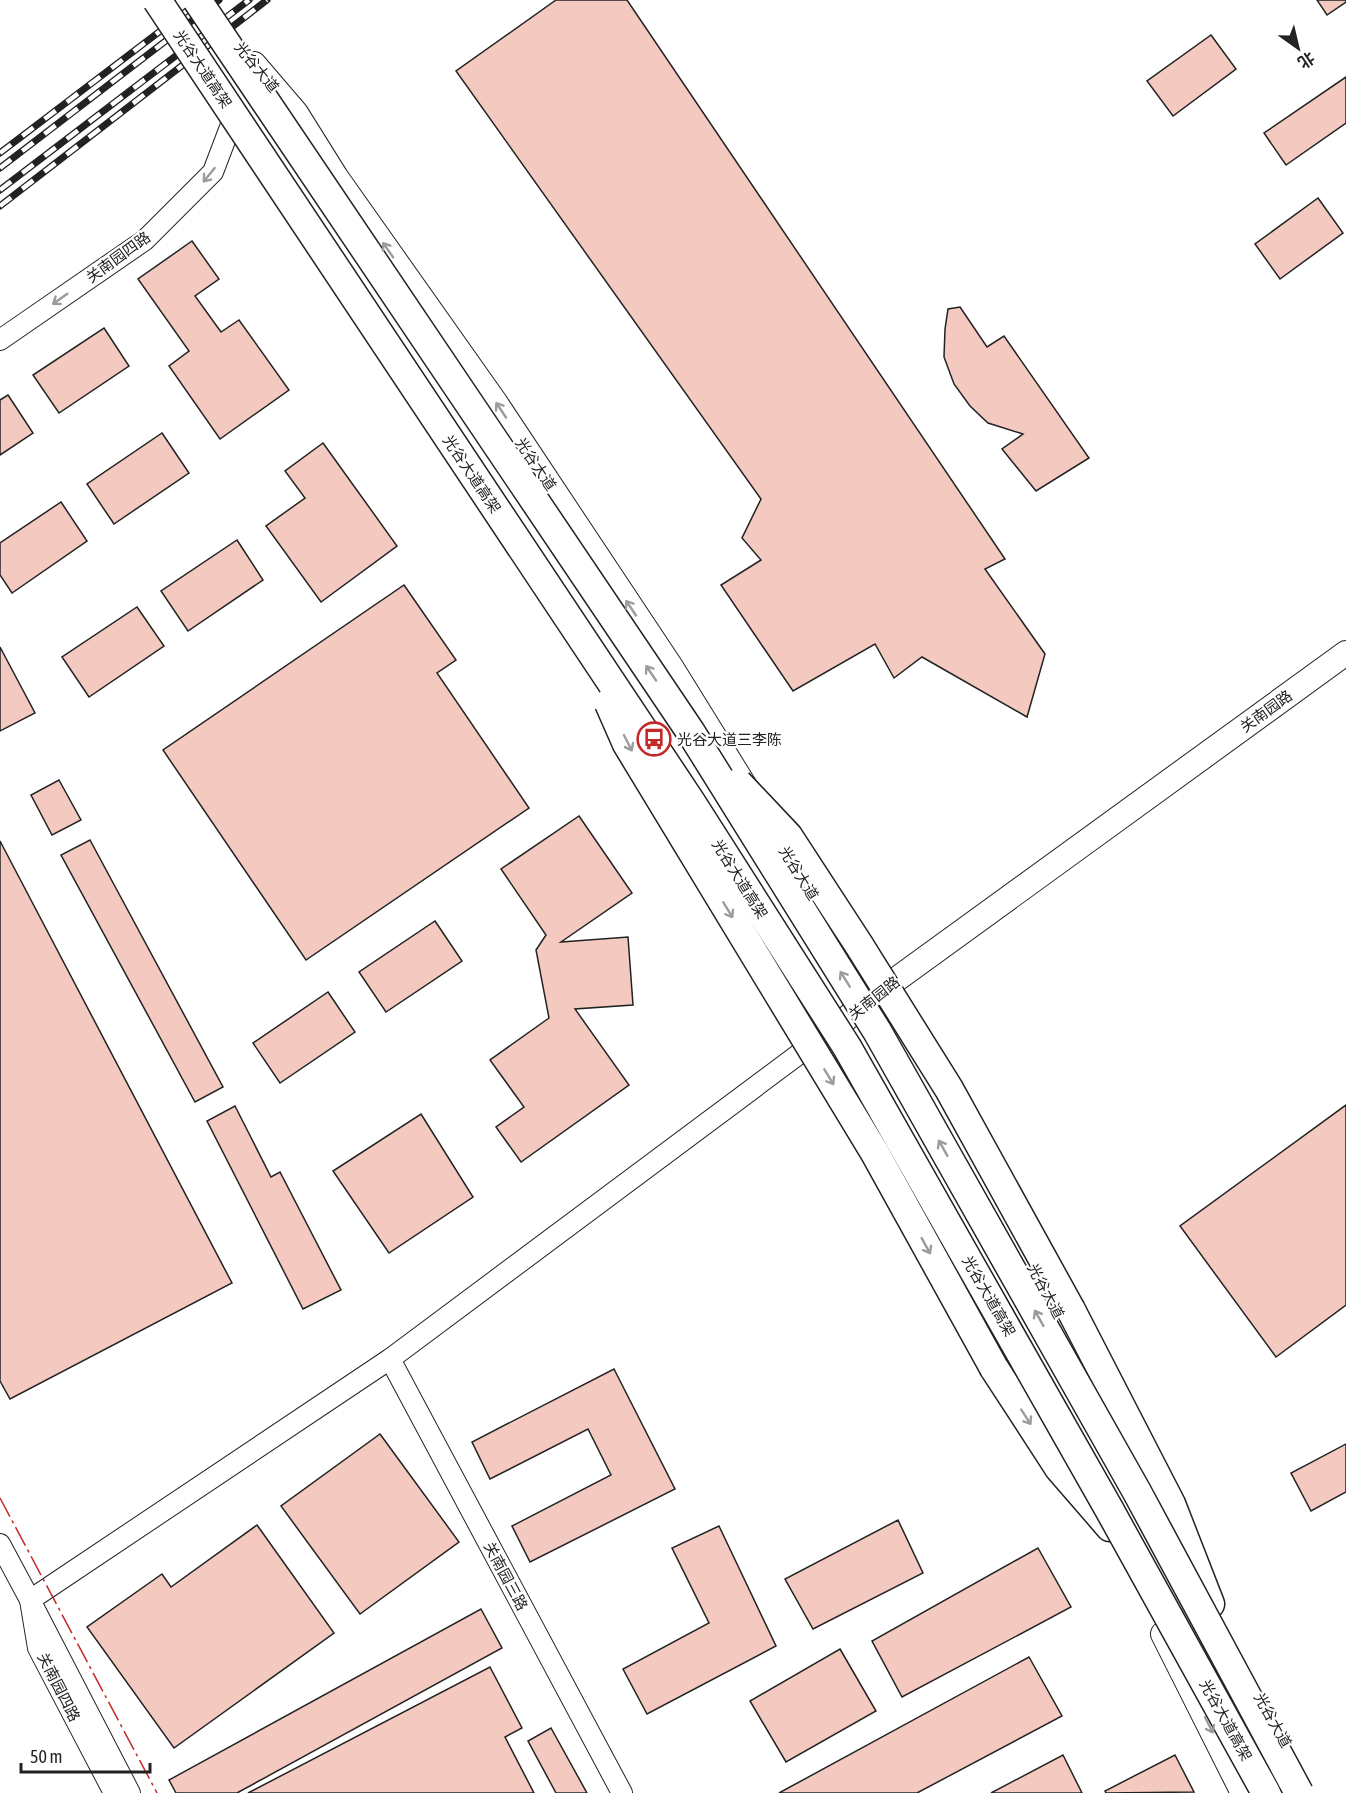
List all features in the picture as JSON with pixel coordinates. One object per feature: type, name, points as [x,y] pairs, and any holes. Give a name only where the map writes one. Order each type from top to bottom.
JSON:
[{"type":"highway","name":"光谷大道高架","points":[[157,0],[691,802],[847,1047],[1109,1509],[1266,1793]]},
{"type":"highway","name":"光谷大道高架","points":[[197,0],[690,731],[877,1031],[1137,1492],[1299,1793]]},
{"type":"highway","points":[[578,632],[627,744],[875,1153],[994,1368],[1059,1468],[1110,1527]]},
{"type":"highway","points":[[690,731],[788,836],[948,1089],[1071,1310],[1171,1504],[1210,1604]]},
{"type":"main road","points":[[149,0],[445,427],[842,1022],[877,1080],[993,1297],[1243,1793]]},
{"type":"main road","name":"光谷大道","points":[[208,0],[242,50],[296,113],[336,177],[495,402],[673,670],[834,928],[883,998],[1047,1291],[1210,1604],[1314,1793]]},
{"type":"main road","name":"关南园路","points":[[883,998],[1346,653]]},
{"type":"main road","name":"关南园路","points":[[842,1022],[883,998],[1346,668]]},
{"type":"street","name":"关南园四路","points":[[0,340],[145,240],[213,172],[232,122]]},
{"type":"street","points":[[130,1793],[30,1600],[390,1359],[842,1022]]},
{"type":"street","name":"关南园三路","points":[[390,1359],[622,1793]]},
{"type":"street","name":"关南园四路","points":[[0,1544],[30,1600],[38,1648],[114,1793]]},
{"type":"building","points":[[556,0],[627,0],[1005,559],[985,569],[1045,654],[1027,717],[922,657],[894,678],[875,644],[793,691],[721,585],[761,560],[742,538],[761,499],[456,71]]},
{"type":"building","points":[[1317,0],[1346,0],[1346,2],[1327,15]]},
{"type":"building","points":[[1211,35],[1236,69],[1173,116],[1147,81]]},
{"type":"building","points":[[1346,77],[1346,123],[1286,165],[1264,133]]},
{"type":"building","points":[[1318,198],[1343,233],[1280,279],[1255,244]]},
{"type":"building","points":[[192,241],[219,279],[195,296],[221,332],[239,320],[289,390],[220,439],[169,366],[189,351],[138,279]]},
{"type":"building","points":[[960,307],[987,347],[1004,336],[1089,458],[1036,491],[1002,449],[1023,434],[988,423],[970,406],[954,384],[944,357],[945,329],[948,309]]},
{"type":"building","points":[[104,328],[129,366],[59,413],[33,375]]},
{"type":"building","points":[[8,395],[33,433],[0,455],[0,400]]},
{"type":"building","points":[[162,433],[189,473],[114,524],[87,484]]},
{"type":"building","points":[[323,443],[397,546],[321,602],[266,526],[305,498],[285,471]]},
{"type":"building","points":[[61,502],[87,541],[12,593],[0,575],[0,543]]},
{"type":"building","points":[[237,540],[263,580],[188,631],[161,591]]},
{"type":"building","points":[[404,585],[456,660],[437,673],[529,808],[306,960],[163,750]]},
{"type":"building","points":[[137,607],[164,646],[89,697],[62,657]]},
{"type":"building","points":[[0,647],[35,713],[0,731]]},
{"type":"building","points":[[59,780],[81,820],[52,835],[31,795]]},
{"type":"building","points":[[579,816],[632,893],[561,942],[628,937],[633,1005],[575,1009],[629,1085],[521,1162],[496,1127],[524,1107],[490,1060],[549,1018],[536,950],[546,935],[501,869]]},
{"type":"building","points":[[90,840],[223,1087],[195,1102],[61,855]]},
{"type":"building","points":[[0,841],[232,1283],[10,1399],[0,1381]]},
{"type":"building","points":[[435,921],[462,961],[386,1012],[359,972]]},
{"type":"building","points":[[328,992],[355,1032],[280,1083],[253,1043]]},
{"type":"building","points":[[1346,1105],[1346,1305],[1276,1357],[1180,1226]]},
{"type":"building","points":[[235,1106],[271,1177],[280,1172],[341,1290],[303,1309],[207,1121]]},
{"type":"building","points":[[421,1114],[473,1197],[389,1253],[333,1171]]},
{"type":"building","points":[[614,1369],[675,1489],[530,1562],[512,1526],[611,1475],[588,1429],[490,1479],[472,1442]]},
{"type":"building","points":[[380,1434],[459,1542],[360,1614],[281,1506]]},
{"type":"building","points":[[1346,1444],[1346,1492],[1311,1511],[1291,1473]]},
{"type":"building","points":[[898,1520],[923,1573],[813,1629],[785,1579]]},
{"type":"building","points":[[257,1525],[334,1633],[174,1748],[87,1627],[162,1574],[171,1587]]},
{"type":"building","points":[[719,1526],[776,1646],[647,1714],[623,1669],[709,1623],[672,1548]]},
{"type":"building","points":[[1038,1548],[1071,1607],[902,1697],[872,1641]]},
{"type":"building","points":[[481,1609],[502,1648],[237,1793],[176,1793],[169,1780]]},
{"type":"building","points":[[840,1649],[876,1711],[786,1762],[750,1701]]},
{"type":"building","points":[[1029,1657],[1062,1716],[917,1793],[779,1793]]},
{"type":"building","points":[[490,1667],[522,1728],[505,1737],[534,1793],[248,1793]]},
{"type":"building","points":[[551,1728],[587,1793],[556,1793],[528,1741]]},
{"type":"building","points":[[1063,1755],[1082,1793],[991,1793]]},
{"type":"building","points":[[1175,1755],[1194,1792],[1106,1793],[1105,1791]]},
{"type":"railway","points":[[0,153],[201,0]]},
{"type":"railway","points":[[0,168],[219,0]]},
{"type":"railway","points":[[0,190],[249,0]]},
{"type":"railway","points":[[0,206],[267,0]]},
{"type":"power","points":[[0,1498],[157,1793]]},
{"type":"place","name":"光谷大道三李陈","points":[[654,739]]}]
